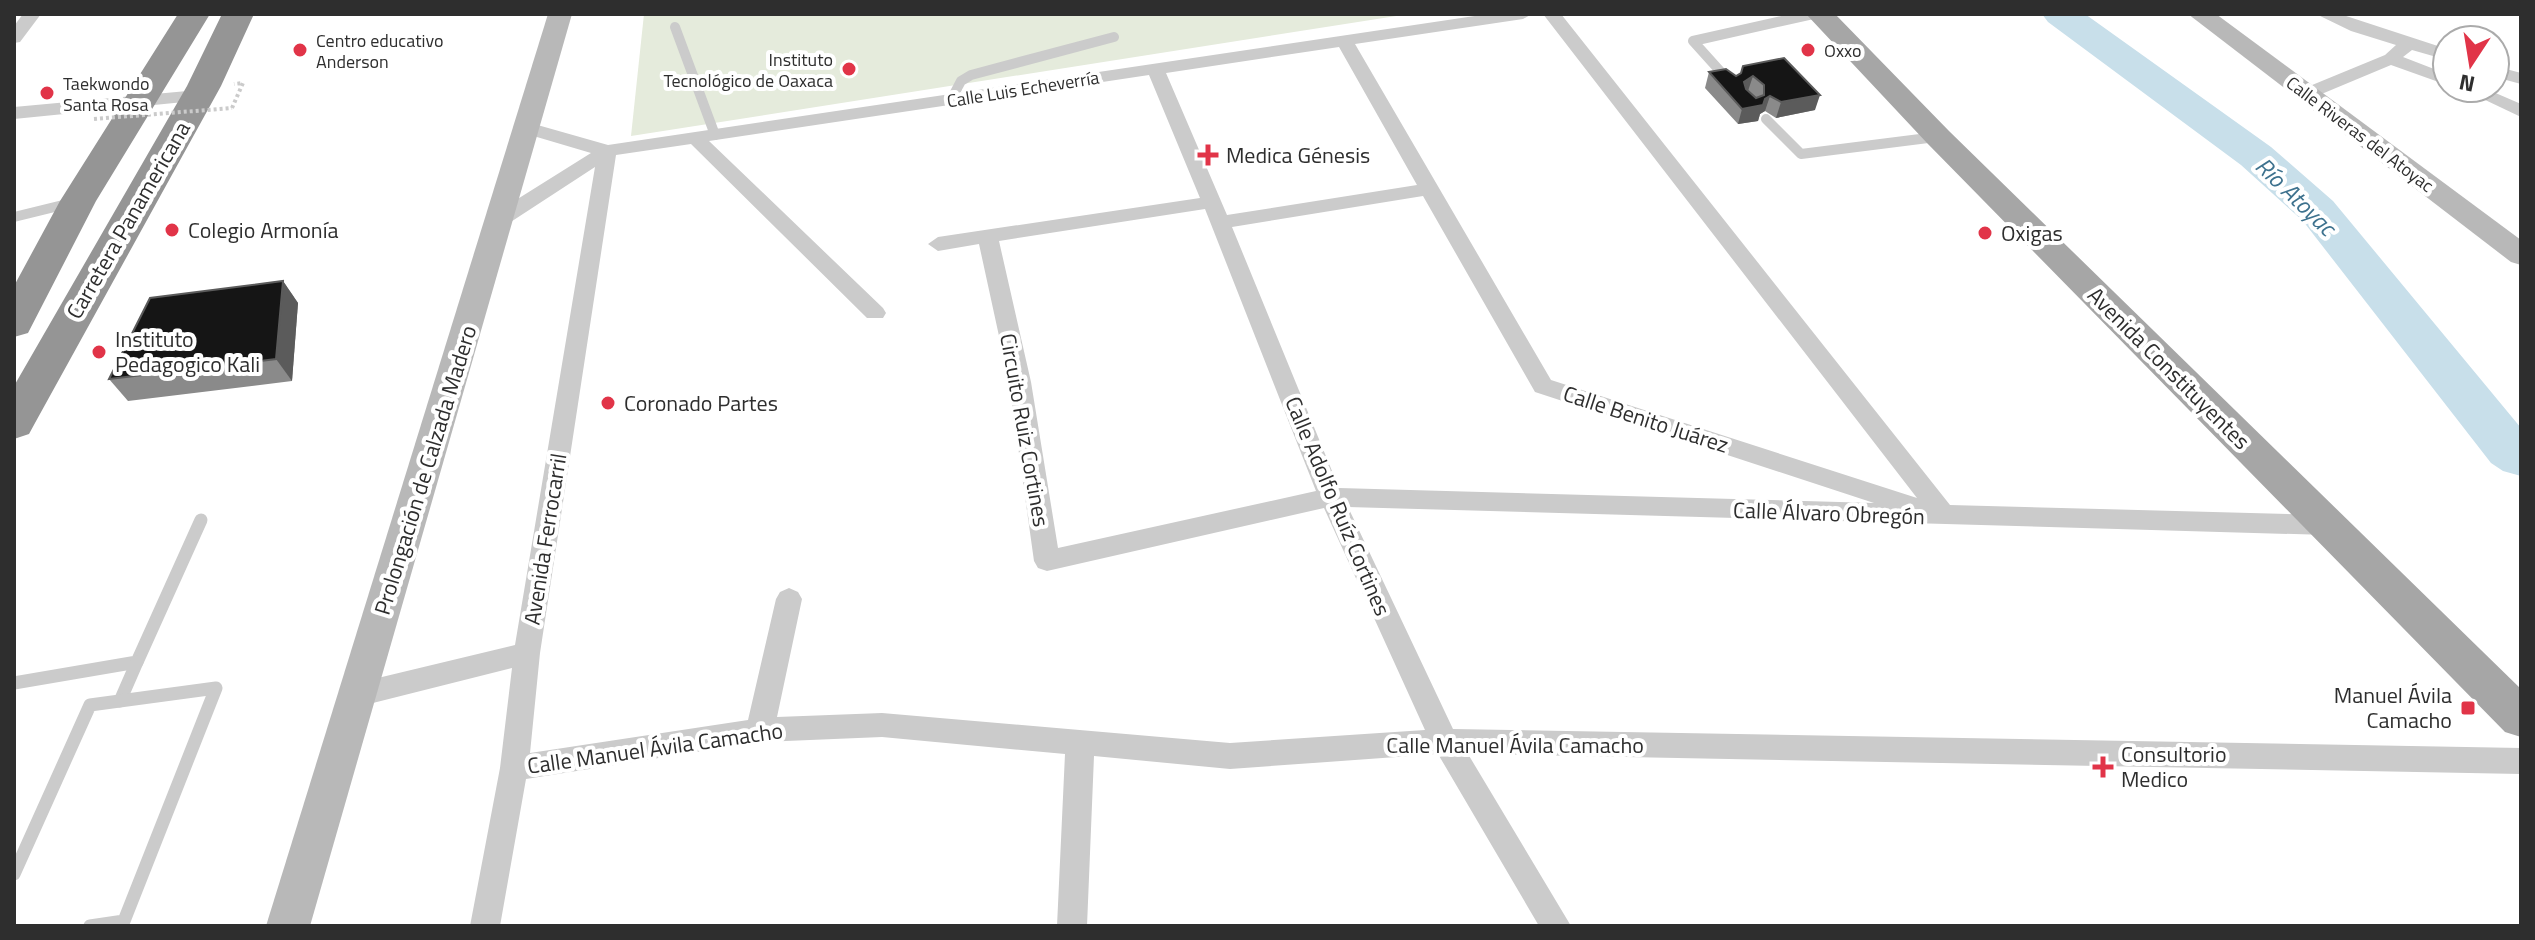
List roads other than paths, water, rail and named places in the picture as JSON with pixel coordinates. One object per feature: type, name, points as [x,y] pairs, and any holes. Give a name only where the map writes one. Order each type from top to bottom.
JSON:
[{"type":"highway","points":[[14,323],[78,201],[194,14]]},
{"type":"highway","name":"Carretera Panamericana","points":[[14,423],[215,102],[238,16]]},
{"type":"main road","name":"Avenida Constituyentes","points":[[1820,14],[1938,137],[2521,718]]},
{"type":"street","points":[[14,38],[32,14]]},
{"type":"street","name":"Prolongación de Calzada Madero","points":[[288,926],[560,14]]},
{"type":"street","name":"Calle Luis Echeverría","points":[[527,128],[607,151],[1523,14]]},
{"type":"street","points":[[1552,14],[1945,516]]},
{"type":"street","name":"Calle Riveras del Atoyac","points":[[2200,14],[2521,255]]},
{"type":"street","points":[[2326,14],[2344,14]]},
{"type":"street","points":[[2326,14],[2431,50]]},
{"type":"street","name":"Calle Benito Juárez","points":[[1344,41],[1543,386],[1945,516]]},
{"type":"street","points":[[2306,94],[2391,59],[2409,43]]},
{"type":"street","points":[[2391,59],[2431,74]]},
{"type":"street","name":"Calle Adolfo Ruíz Cortines","points":[[1155,69],[1331,497],[1437,727],[1556,926]]},
{"type":"street","points":[[14,113],[139,102],[215,102]]},
{"type":"street","points":[[705,137],[875,313]]},
{"type":"street","points":[[499,220],[607,151]]},
{"type":"street","name":"Avenida Ferrocarril","points":[[485,926],[514,768],[527,653],[607,151]]},
{"type":"street","points":[[938,244],[1429,189]]},
{"type":"street","name":"Circuito Ruiz Cortines","points":[[988,236],[1020,382],[1047,561],[1331,497]]},
{"type":"street","name":"Calle Álvaro Obregón","points":[[1331,497],[2327,525]]},
{"type":"street","points":[[760,730],[789,599]]},
{"type":"street","points":[[357,695],[527,653]]},
{"type":"street","name":"Calle Manuel Ávila Camacho","points":[[514,768],[760,730],[882,725],[1230,756],[1447,741],[2521,761]]},
{"type":"street","points":[[1072,926],[1080,744]]},
{"type":"lane","points":[[1731,83],[1693,41],[1813,14]]},
{"type":"lane","points":[[675,27],[705,137]]},
{"type":"lane","points":[[951,100],[961,81],[971,75],[1114,37]]},
{"type":"lane","points":[[1766,119],[1801,154],[1938,137]]},
{"type":"lane","points":[[14,217],[78,201]]},
{"type":"lane","points":[[120,701],[201,520]]},
{"type":"lane","points":[[14,683],[137,662]]},
{"type":"lane","points":[[14,874],[90,705],[216,688],[124,921],[90,926]]},
{"type":"waterway","name":"Río Atoyac","points":[[2061,14],[2256,156],[2318,211],[2509,449],[2521,457]]},
{"type":"place","name":"Centro educativo Anderson","points":[[300,50]]},
{"type":"place","name":"Oxxo","points":[[1808,50]]},
{"type":"place","name":"Instituto Tecnológico de Oaxaca","points":[[849,69]]},
{"type":"place","name":"Taekwondo Santa Rosa","points":[[47,93]]},
{"type":"place","name":"Medica Génesis","points":[[1208,155]]},
{"type":"place","name":"Colegio Armonía","points":[[172,230]]},
{"type":"place","name":"Oxigas","points":[[1985,233]]},
{"type":"place","name":"Instituto Pedagogico Kali","points":[[99,352]]},
{"type":"place","name":"Coronado Partes","points":[[608,403]]},
{"type":"place","name":"Manuel Ávila Camacho","points":[[2468,708]]},
{"type":"place","name":"Consultorio Medico","points":[[2103,767]]}]
